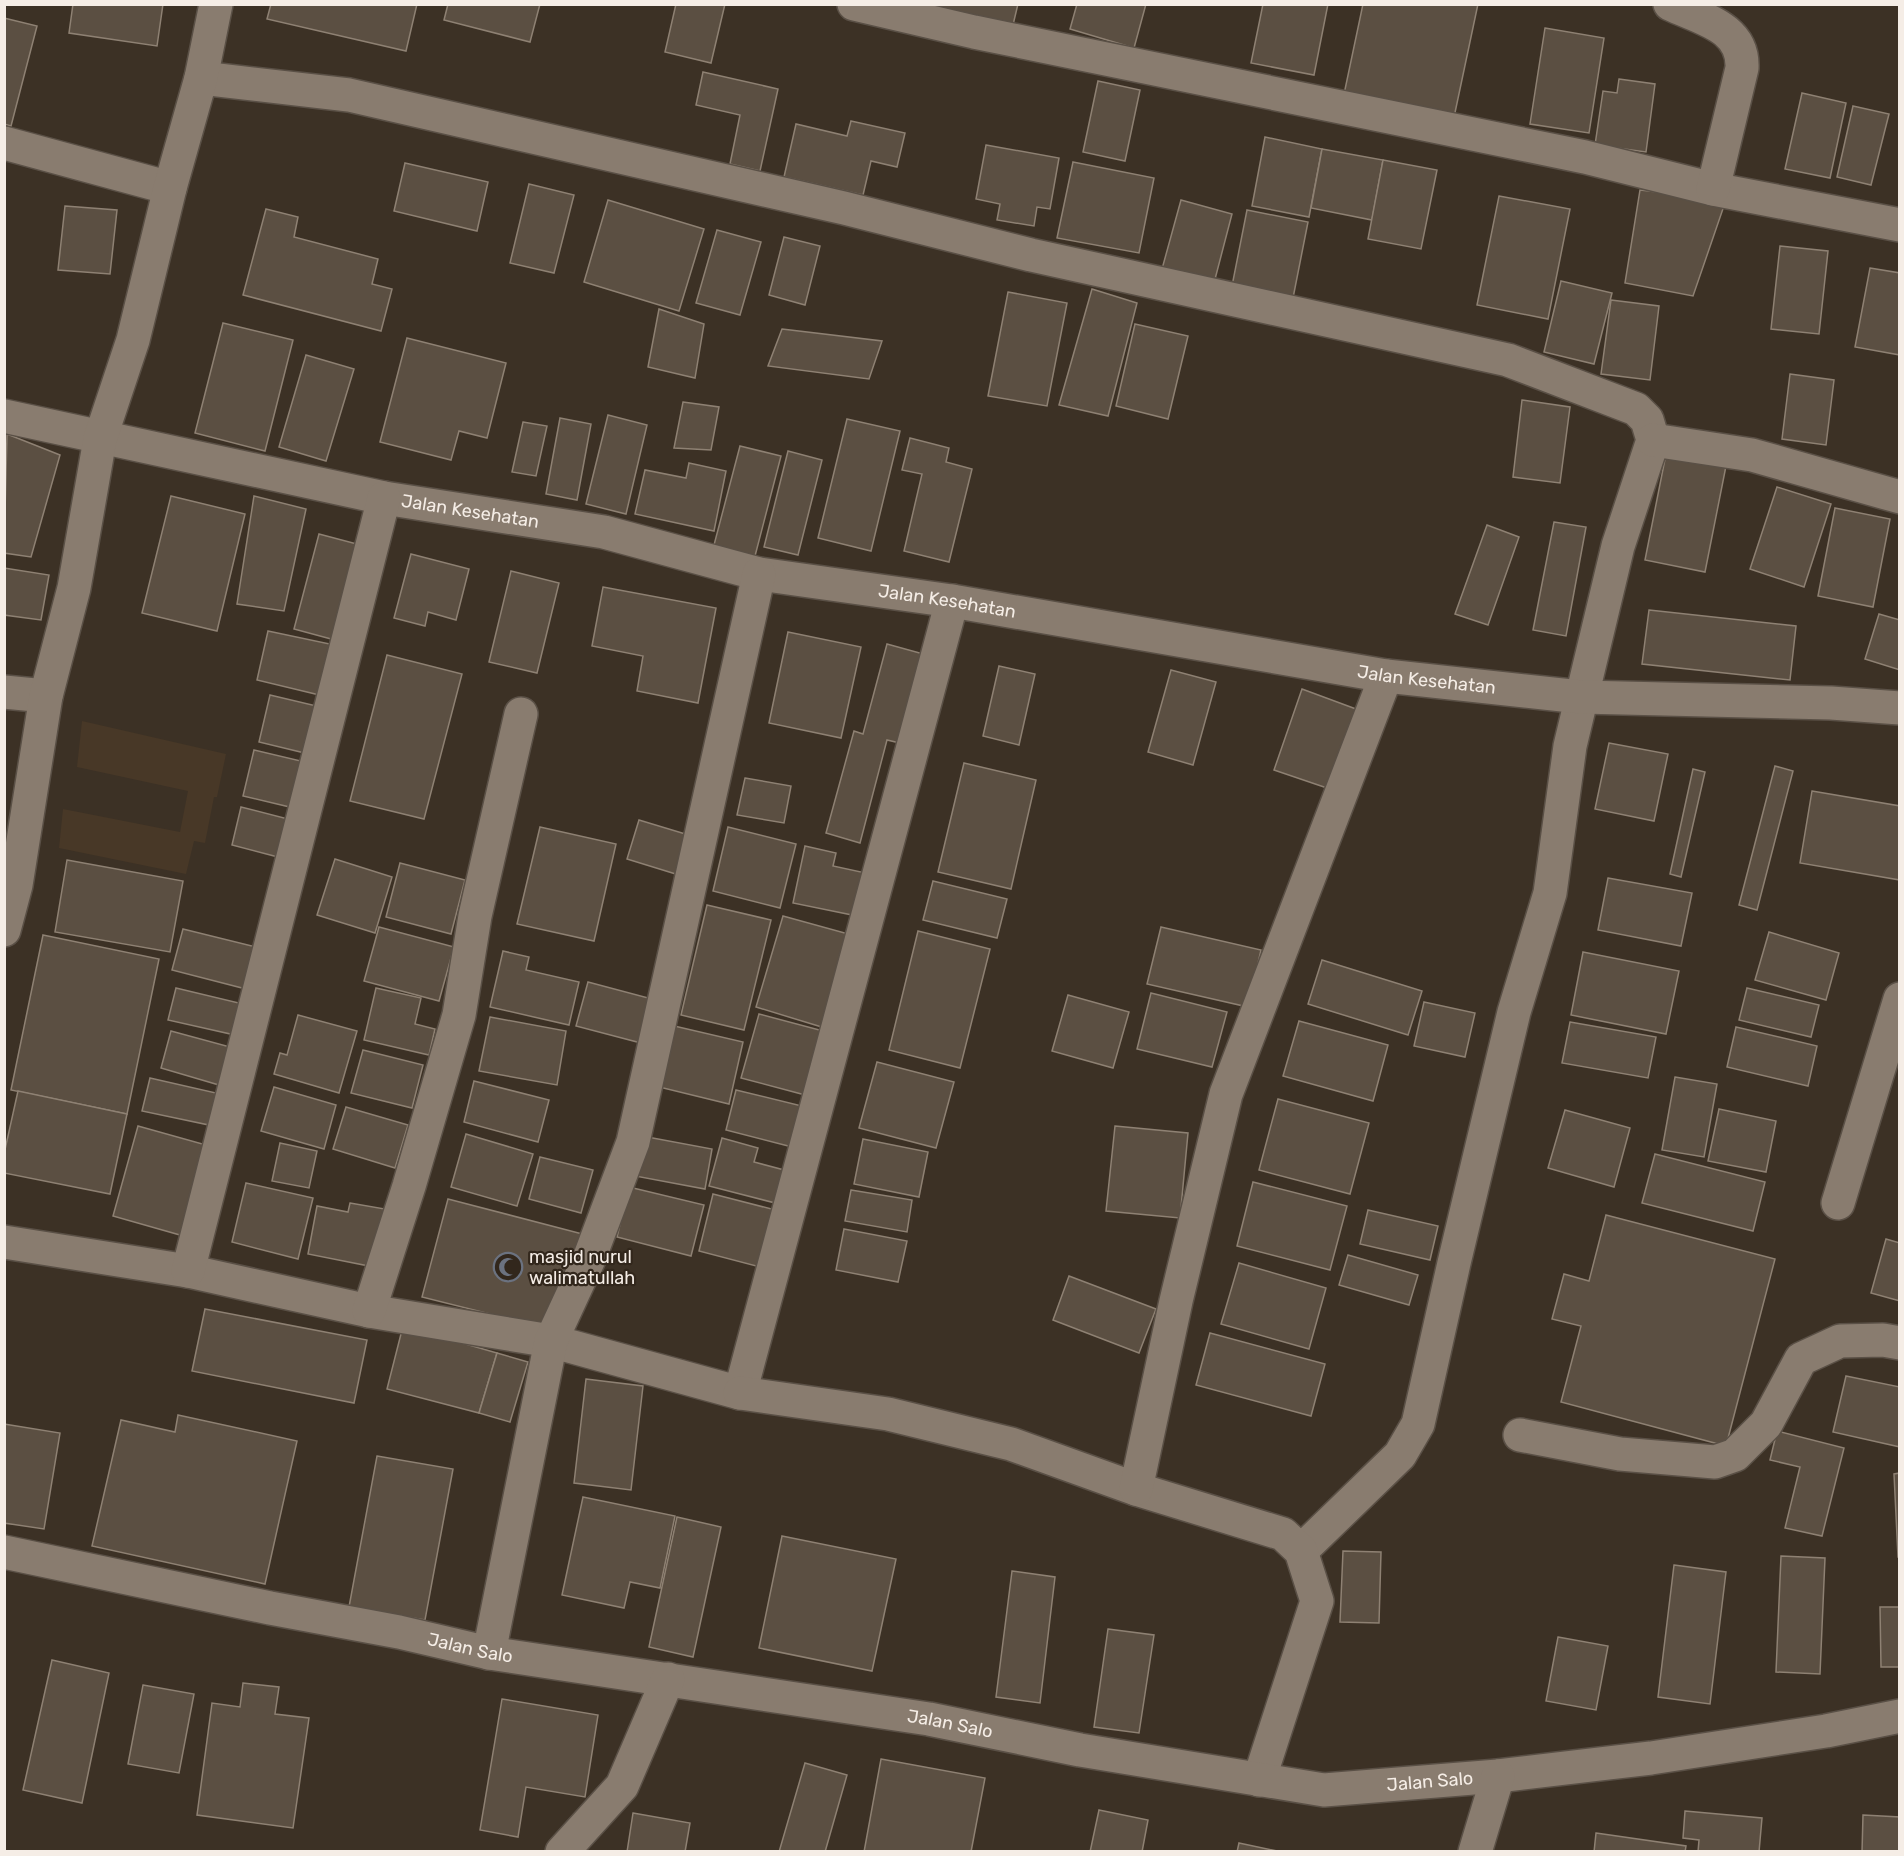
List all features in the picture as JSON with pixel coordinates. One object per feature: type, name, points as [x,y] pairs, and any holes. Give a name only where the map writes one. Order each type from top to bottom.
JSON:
[{"type":"street","points":[[4,930],[16,885],[46,696],[74,588],[100,439],[133,340],[170,188],[201,78],[216,4]]},
{"type":"street","points":[[854,4],[974,32],[1585,158],[1713,189],[1899,225]]},
{"type":"street","points":[[1670,4],[1734,37],[1743,55],[1742,68],[1713,189]]},
{"type":"street","points":[[201,78],[349,95],[844,208],[1031,255],[1508,360],[1636,409],[1647,420],[1653,440],[1618,546],[1570,746],[1550,893],[1514,1012],[1418,1424],[1400,1455],[1301,1551]]},
{"type":"street","points":[[4,143],[170,188]]},
{"type":"street","name":"Jalan Kesehatan","points":[[4,417],[384,498],[604,532],[759,574],[952,601],[1386,676],[1581,697],[1831,703],[1899,708]]},
{"type":"street","points":[[1653,440],[1752,455],[1899,497]]},
{"type":"street","points":[[188,1270],[384,498]]},
{"type":"street","points":[[489,1653],[551,1341],[589,1259],[633,1142],[759,574]]},
{"type":"street","points":[[740,1393],[952,601]]},
{"type":"street","points":[[1136,1489],[1176,1301],[1226,1094],[1386,676]]},
{"type":"street","points":[[4,692],[46,696]]},
{"type":"street","points":[[369,1311],[409,1186],[459,1015],[475,916],[521,714]]},
{"type":"street","points":[[1838,1203],[1899,999]]},
{"type":"street","points":[[4,1242],[188,1270],[369,1311],[551,1341],[740,1393],[900,1417],[1011,1444],[1136,1489],[1283,1534],[1301,1551],[1317,1601],[1259,1780]]},
{"type":"street","points":[[1520,1435],[1620,1454],[1715,1462],[1735,1455],[1766,1424],[1801,1359],[1840,1341],[1899,1343]]},
{"type":"street","name":"Jalan Salo","points":[[4,1552],[270,1608],[399,1632],[489,1653],[928,1719],[1080,1750],[1323,1790],[1498,1776],[1663,1756],[1826,1731],[1899,1716]]},
{"type":"street","points":[[562,1851],[622,1786],[668,1679]]},
{"type":"street","points":[[1475,1851],[1498,1776]]},
{"type":"shaded area","points":[[82,721],[226,754],[217,797],[214,797],[205,843],[194,841],[186,874],[59,848],[63,809],[180,832],[188,791],[77,767]]},
{"type":"building","points":[[73,4],[163,4],[157,46],[69,33]]},
{"type":"building","points":[[271,4],[417,4],[406,51],[267,19]]},
{"type":"building","points":[[448,4],[540,4],[530,42],[444,20]]},
{"type":"building","points":[[676,4],[725,4],[711,63],[665,52]]},
{"type":"building","points":[[930,4],[1018,4],[1012,29],[929,11]]},
{"type":"building","points":[[1077,4],[1146,4],[1134,48],[1070,29]]},
{"type":"building","points":[[1263,4],[1328,4],[1314,75],[1251,63]]},
{"type":"building","points":[[1363,4],[1478,4],[1453,122],[1343,99]]},
{"type":"building","points":[[4,18],[37,26],[11,126],[4,124]]},
{"type":"building","points":[[1545,28],[1604,38],[1589,133],[1530,124]]},
{"type":"building","points":[[703,72],[778,89],[760,171],[730,164],[740,115],[696,105]]},
{"type":"building","points":[[1619,79],[1655,84],[1646,152],[1595,145],[1603,91],[1617,93]]},
{"type":"building","points":[[1098,81],[1140,90],[1125,161],[1083,152]]},
{"type":"building","points":[[1802,93],[1846,103],[1830,178],[1785,169]]},
{"type":"building","points":[[1853,106],[1889,114],[1871,185],[1837,177]]},
{"type":"building","points":[[851,121],[905,133],[897,167],[871,161],[863,195],[784,177],[796,124],[847,136]]},
{"type":"building","points":[[1265,137],[1322,149],[1309,217],[1252,206]]},
{"type":"building","points":[[986,145],[1059,158],[1050,209],[1037,207],[1034,226],[997,220],[1000,204],[976,199]]},
{"type":"building","points":[[1322,149],[1383,160],[1372,220],[1311,208]]},
{"type":"building","points":[[1383,160],[1437,170],[1421,249],[1368,239]]},
{"type":"building","points":[[1073,162],[1154,178],[1139,253],[1057,238]]},
{"type":"building","points":[[405,163],[488,182],[477,231],[394,211]]},
{"type":"building","points":[[529,184],[574,195],[554,273],[510,263]]},
{"type":"building","points":[[1640,190],[1726,200],[1693,296],[1625,283]]},
{"type":"building","points":[[1499,196],[1570,209],[1548,319],[1477,305]]},
{"type":"building","points":[[608,200],[704,229],[679,311],[584,282]]},
{"type":"building","points":[[1181,200],[1232,214],[1214,283],[1162,269]]},
{"type":"building","points":[[65,206],[117,210],[110,274],[58,270]]},
{"type":"building","points":[[266,209],[298,217],[294,237],[378,259],[372,284],[392,289],[381,331],[243,295]]},
{"type":"building","points":[[1247,210],[1308,222],[1293,298],[1232,286]]},
{"type":"building","points":[[717,230],[761,242],[740,315],[696,303]]},
{"type":"building","points":[[784,237],[820,246],[805,305],[769,295]]},
{"type":"building","points":[[1780,246],[1828,251],[1819,334],[1771,329]]},
{"type":"building","points":[[1870,268],[1900,273],[1900,355],[1855,347]]},
{"type":"building","points":[[1561,281],[1612,293],[1594,364],[1544,352]]},
{"type":"building","points":[[1092,289],[1137,303],[1108,416],[1059,405]]},
{"type":"building","points":[[1008,292],[1067,303],[1047,406],[988,396]]},
{"type":"building","points":[[1611,300],[1659,306],[1650,380],[1601,374]]},
{"type":"building","points":[[659,309],[704,324],[695,378],[648,367]]},
{"type":"building","points":[[223,323],[293,340],[265,451],[195,433]]},
{"type":"building","points":[[1135,324],[1188,336],[1168,419],[1116,406]]},
{"type":"building","points":[[782,329],[882,341],[869,379],[768,366]]},
{"type":"building","points":[[407,338],[506,363],[487,438],[459,431],[451,460],[380,442]]},
{"type":"building","points":[[306,355],[354,369],[326,461],[279,447]]},
{"type":"building","points":[[1790,374],[1834,380],[1826,445],[1782,439]]},
{"type":"building","points":[[1522,400],[1570,407],[1560,483],[1513,477]]},
{"type":"building","points":[[683,402],[719,407],[711,450],[674,448]]},
{"type":"building","points":[[608,415],[647,425],[626,514],[586,504]]},
{"type":"building","points":[[560,418],[591,424],[577,500],[546,494]]},
{"type":"building","points":[[847,419],[900,431],[871,551],[818,538]]},
{"type":"building","points":[[523,422],[547,426],[536,476],[512,472]]},
{"type":"building","points":[[7,434],[60,455],[31,557],[4,553]]},
{"type":"building","points":[[910,438],[949,448],[946,462],[972,469],[949,562],[904,551],[922,474],[902,470]]},
{"type":"building","points":[[740,446],[781,456],[755,556],[714,545]]},
{"type":"building","points":[[788,451],[822,460],[798,555],[764,547]]},
{"type":"building","points":[[1666,454],[1726,466],[1705,572],[1645,560]]},
{"type":"building","points":[[689,463],[726,471],[714,531],[635,514],[645,470],[686,478]]},
{"type":"building","points":[[1777,487],[1831,504],[1804,587],[1750,569]]},
{"type":"building","points":[[171,496],[245,514],[217,631],[142,613]]},
{"type":"building","points":[[254,496],[306,509],[284,611],[237,604]]},
{"type":"building","points":[[1835,508],[1890,519],[1873,607],[1818,596]]},
{"type":"building","points":[[1554,522],[1586,527],[1566,636],[1533,630]]},
{"type":"building","points":[[1487,525],[1519,537],[1488,625],[1455,614]]},
{"type":"building","points":[[319,534],[372,548],[346,643],[294,629]]},
{"type":"building","points":[[411,554],[469,569],[456,620],[428,612],[425,626],[394,618]]},
{"type":"building","points":[[4,568],[49,575],[41,620],[4,615]]},
{"type":"building","points":[[511,571],[559,583],[537,673],[489,662]]},
{"type":"building","points":[[603,587],[716,608],[698,703],[637,691],[643,656],[592,646]]},
{"type":"building","points":[[1649,610],[1796,626],[1790,680],[1642,664]]},
{"type":"building","points":[[1879,614],[1900,620],[1900,670],[1865,659]]},
{"type":"building","points":[[268,631],[344,647],[332,698],[257,680]]},
{"type":"building","points":[[788,632],[861,647],[841,738],[769,723]]},
{"type":"building","points":[[887,644],[927,655],[904,744],[887,740],[860,843],[826,833],[854,731],[863,734]]},
{"type":"building","points":[[387,655],[462,674],[424,819],[350,801]]},
{"type":"building","points":[[999,666],[1035,674],[1019,745],[983,736]]},
{"type":"building","points":[[1171,670],[1216,682],[1193,765],[1148,752]]},
{"type":"building","points":[[1302,689],[1356,709],[1327,788],[1274,770]]},
{"type":"building","points":[[270,695],[325,708],[313,755],[259,742]]},
{"type":"building","points":[[1609,743],[1668,754],[1654,821],[1595,809]]},
{"type":"building","points":[[254,750],[305,762],[294,808],[243,796]]},
{"type":"building","points":[[964,763],[1036,780],[1011,889],[938,872]]},
{"type":"building","points":[[1775,766],[1793,771],[1757,910],[1739,905]]},
{"type":"building","points":[[1693,769],[1705,772],[1681,877],[1670,874]]},
{"type":"building","points":[[745,778],[791,786],[784,823],[737,815]]},
{"type":"building","points":[[1812,791],[1900,806],[1900,880],[1800,863]]},
{"type":"building","points":[[241,807],[288,819],[278,857],[232,845]]},
{"type":"building","points":[[639,820],[692,836],[679,875],[627,859]]},
{"type":"building","points":[[540,827],[616,844],[594,941],[517,924]]},
{"type":"building","points":[[728,827],[796,844],[780,908],[713,891]]},
{"type":"building","points":[[805,846],[836,853],[833,866],[875,875],[867,918],[793,903]]},
{"type":"building","points":[[335,859],[392,877],[375,933],[317,915]]},
{"type":"building","points":[[67,860],[183,881],[170,952],[55,932]]},
{"type":"building","points":[[400,863],[465,880],[451,934],[386,917]]},
{"type":"building","points":[[1608,878],[1692,893],[1681,946],[1598,930]]},
{"type":"building","points":[[933,881],[1007,899],[997,938],[923,920]]},
{"type":"building","points":[[707,905],[771,920],[744,1030],[681,1015]]},
{"type":"building","points":[[783,916],[852,935],[825,1028],[756,1007]]},
{"type":"building","points":[[379,927],[454,947],[439,1001],[364,981]]},
{"type":"building","points":[[1161,927],[1261,950],[1248,1007],[1147,984]]},
{"type":"building","points":[[183,929],[256,947],[246,989],[172,970]]},
{"type":"building","points":[[918,931],[990,949],[960,1068],[889,1050]]},
{"type":"building","points":[[1769,932],[1839,953],[1826,1000],[1755,980]]},
{"type":"building","points":[[43,935],[159,959],[127,1114],[11,1090]]},
{"type":"building","points":[[503,951],[529,957],[526,970],[579,982],[569,1025],[490,1007]]},
{"type":"building","points":[[1583,952],[1679,971],[1666,1034],[1571,1015]]},
{"type":"building","points":[[1322,960],[1422,991],[1408,1035],[1308,1004]]},
{"type":"building","points":[[588,982],[652,999],[641,1043],[576,1026]]},
{"type":"building","points":[[176,988],[243,1004],[235,1035],[168,1020]]},
{"type":"building","points":[[376,988],[421,998],[415,1024],[435,1029],[429,1055],[364,1040]]},
{"type":"building","points":[[1747,988],[1819,1005],[1811,1037],[1739,1020]]},
{"type":"building","points":[[1151,993],[1227,1012],[1212,1067],[1137,1049]]},
{"type":"building","points":[[1068,995],[1129,1012],[1113,1068],[1052,1051]]},
{"type":"building","points":[[1424,1002],[1475,1013],[1465,1057],[1414,1046]]},
{"type":"building","points":[[759,1014],[827,1032],[809,1096],[741,1078]]},
{"type":"building","points":[[298,1015],[357,1031],[339,1093],[274,1074],[280,1053],[287,1055]]},
{"type":"building","points":[[490,1017],[566,1031],[557,1085],[479,1071]]},
{"type":"building","points":[[1299,1021],[1388,1045],[1373,1101],[1283,1076]]},
{"type":"building","points":[[1570,1022],[1656,1037],[1648,1078],[1562,1063]]},
{"type":"building","points":[[670,1025],[743,1042],[729,1104],[655,1086]]},
{"type":"building","points":[[1736,1027],[1817,1046],[1808,1086],[1727,1067]]},
{"type":"building","points":[[171,1031],[230,1047],[219,1085],[161,1068]]},
{"type":"building","points":[[363,1050],[423,1065],[412,1108],[351,1093]]},
{"type":"building","points":[[877,1062],[954,1082],[936,1148],[859,1128]]},
{"type":"building","points":[[1675,1077],[1717,1084],[1704,1157],[1662,1150]]},
{"type":"building","points":[[150,1078],[216,1093],[209,1125],[142,1111]]},
{"type":"building","points":[[474,1081],[549,1100],[538,1142],[464,1122]]},
{"type":"building","points":[[274,1087],[336,1105],[324,1149],[261,1131]]},
{"type":"building","points":[[736,1090],[810,1108],[800,1149],[726,1130]]},
{"type":"building","points":[[18,1091],[127,1114],[110,1194],[4,1173],[4,1154]]},
{"type":"building","points":[[1278,1099],[1369,1123],[1350,1194],[1259,1170]]},
{"type":"building","points":[[346,1107],[408,1125],[395,1168],[333,1149]]},
{"type":"building","points":[[1719,1109],[1776,1121],[1766,1172],[1708,1161]]},
{"type":"building","points":[[1565,1110],[1630,1128],[1614,1187],[1548,1168]]},
{"type":"building","points":[[138,1126],[206,1145],[180,1235],[113,1216]]},
{"type":"building","points":[[1115,1126],[1188,1133],[1180,1218],[1106,1211]]},
{"type":"building","points":[[466,1134],[533,1154],[517,1206],[451,1187]]},
{"type":"building","points":[[642,1136],[712,1149],[705,1189],[635,1176]]},
{"type":"building","points":[[722,1138],[758,1148],[754,1162],[792,1172],[783,1205],[709,1186]]},
{"type":"building","points":[[863,1139],[928,1152],[919,1197],[854,1184]]},
{"type":"building","points":[[280,1143],[317,1151],[309,1188],[272,1181]]},
{"type":"building","points":[[1655,1154],[1765,1182],[1753,1231],[1642,1203]]},
{"type":"building","points":[[540,1157],[593,1170],[581,1213],[529,1199]]},
{"type":"building","points":[[1253,1182],[1347,1206],[1330,1270],[1237,1246]]},
{"type":"building","points":[[246,1183],[313,1198],[298,1259],[232,1242]]},
{"type":"building","points":[[629,1187],[704,1205],[691,1256],[617,1237]]},
{"type":"building","points":[[851,1190],[912,1200],[907,1232],[845,1221]]},
{"type":"building","points":[[713,1194],[783,1212],[768,1269],[699,1251]]},
{"type":"building","name":"masjid nurul walimatullah","points":[[448,1199],[594,1237],[570,1334],[422,1297]]},
{"type":"building","points":[[350,1203],[385,1209],[374,1267],[308,1254],[317,1206],[348,1212]]},
{"type":"building","points":[[1368,1210],[1438,1226],[1430,1260],[1360,1244]]},
{"type":"building","points":[[1606,1215],[1775,1259],[1726,1446],[1561,1402],[1581,1326],[1552,1319],[1564,1274],[1589,1281]]},
{"type":"building","points":[[844,1229],[907,1241],[898,1282],[836,1270]]},
{"type":"building","points":[[1886,1239],[1900,1243],[1900,1301],[1871,1293]]},
{"type":"building","points":[[1348,1255],[1418,1275],[1409,1305],[1339,1285]]},
{"type":"building","points":[[1239,1263],[1326,1288],[1309,1349],[1221,1324]]},
{"type":"building","points":[[1069,1276],[1156,1309],[1139,1353],[1053,1320]]},
{"type":"building","points":[[205,1309],[367,1340],[354,1403],[192,1371]]},
{"type":"building","points":[[403,1326],[497,1353],[479,1413],[387,1389]]},
{"type":"building","points":[[1210,1333],[1325,1364],[1311,1416],[1196,1385]]},
{"type":"building","points":[[497,1353],[528,1362],[510,1422],[479,1413]]},
{"type":"building","points":[[1846,1376],[1900,1387],[1900,1447],[1833,1432]]},
{"type":"building","points":[[586,1379],[643,1386],[631,1490],[574,1483]]},
{"type":"building","points":[[178,1415],[297,1441],[265,1584],[92,1546],[121,1420],[175,1432]]},
{"type":"building","points":[[4,1424],[60,1433],[44,1529],[4,1523]]},
{"type":"building","points":[[1777,1431],[1844,1448],[1822,1536],[1785,1528],[1800,1467],[1770,1460]]},
{"type":"building","points":[[377,1456],[453,1469],[425,1620],[349,1607]]},
{"type":"building","points":[[1900,1473],[1900,1557],[1898,1557],[1894,1474]]},
{"type":"building","points":[[583,1497],[675,1516],[660,1588],[630,1582],[624,1608],[562,1595]]},
{"type":"building","points":[[677,1517],[721,1527],[693,1657],[649,1647]]},
{"type":"building","points":[[782,1536],[896,1559],[872,1671],[759,1648]]},
{"type":"building","points":[[1343,1551],[1381,1552],[1379,1623],[1340,1622]]},
{"type":"building","points":[[1781,1556],[1825,1558],[1820,1674],[1776,1672]]},
{"type":"building","points":[[1674,1565],[1726,1572],[1710,1704],[1658,1697]]},
{"type":"building","points":[[1012,1571],[1055,1577],[1040,1703],[996,1697]]},
{"type":"building","points":[[1880,1607],[1900,1607],[1900,1667],[1881,1667]]},
{"type":"building","points":[[1108,1629],[1154,1635],[1139,1733],[1094,1727]]},
{"type":"building","points":[[1558,1637],[1608,1646],[1596,1710],[1546,1701]]},
{"type":"building","points":[[52,1660],[109,1673],[82,1803],[23,1790]]},
{"type":"building","points":[[243,1683],[279,1687],[275,1714],[309,1718],[293,1828],[197,1815],[212,1703],[240,1707]]},
{"type":"building","points":[[143,1685],[194,1694],[179,1773],[128,1764]]},
{"type":"building","points":[[502,1699],[598,1715],[585,1797],[526,1787],[518,1837],[480,1830]]},
{"type":"building","points":[[881,1759],[985,1778],[971,1852],[864,1852]]},
{"type":"building","points":[[805,1763],[847,1775],[825,1852],[779,1852]]},
{"type":"building","points":[[1099,1810],[1148,1820],[1142,1852],[1090,1852]]},
{"type":"building","points":[[1685,1811],[1762,1818],[1759,1852],[1698,1852],[1699,1840],[1683,1838]]},
{"type":"building","points":[[633,1813],[690,1823],[685,1852],[627,1852]]},
{"type":"building","points":[[1863,1815],[1900,1817],[1900,1852],[1862,1852]]},
{"type":"building","points":[[1596,1833],[1686,1846],[1685,1852],[1594,1852]]},
{"type":"building","points":[[1239,1843],[1282,1852],[1237,1852]]},
{"type":"place","name":"masjid nurul walimatullah","points":[[508,1267]]}]
